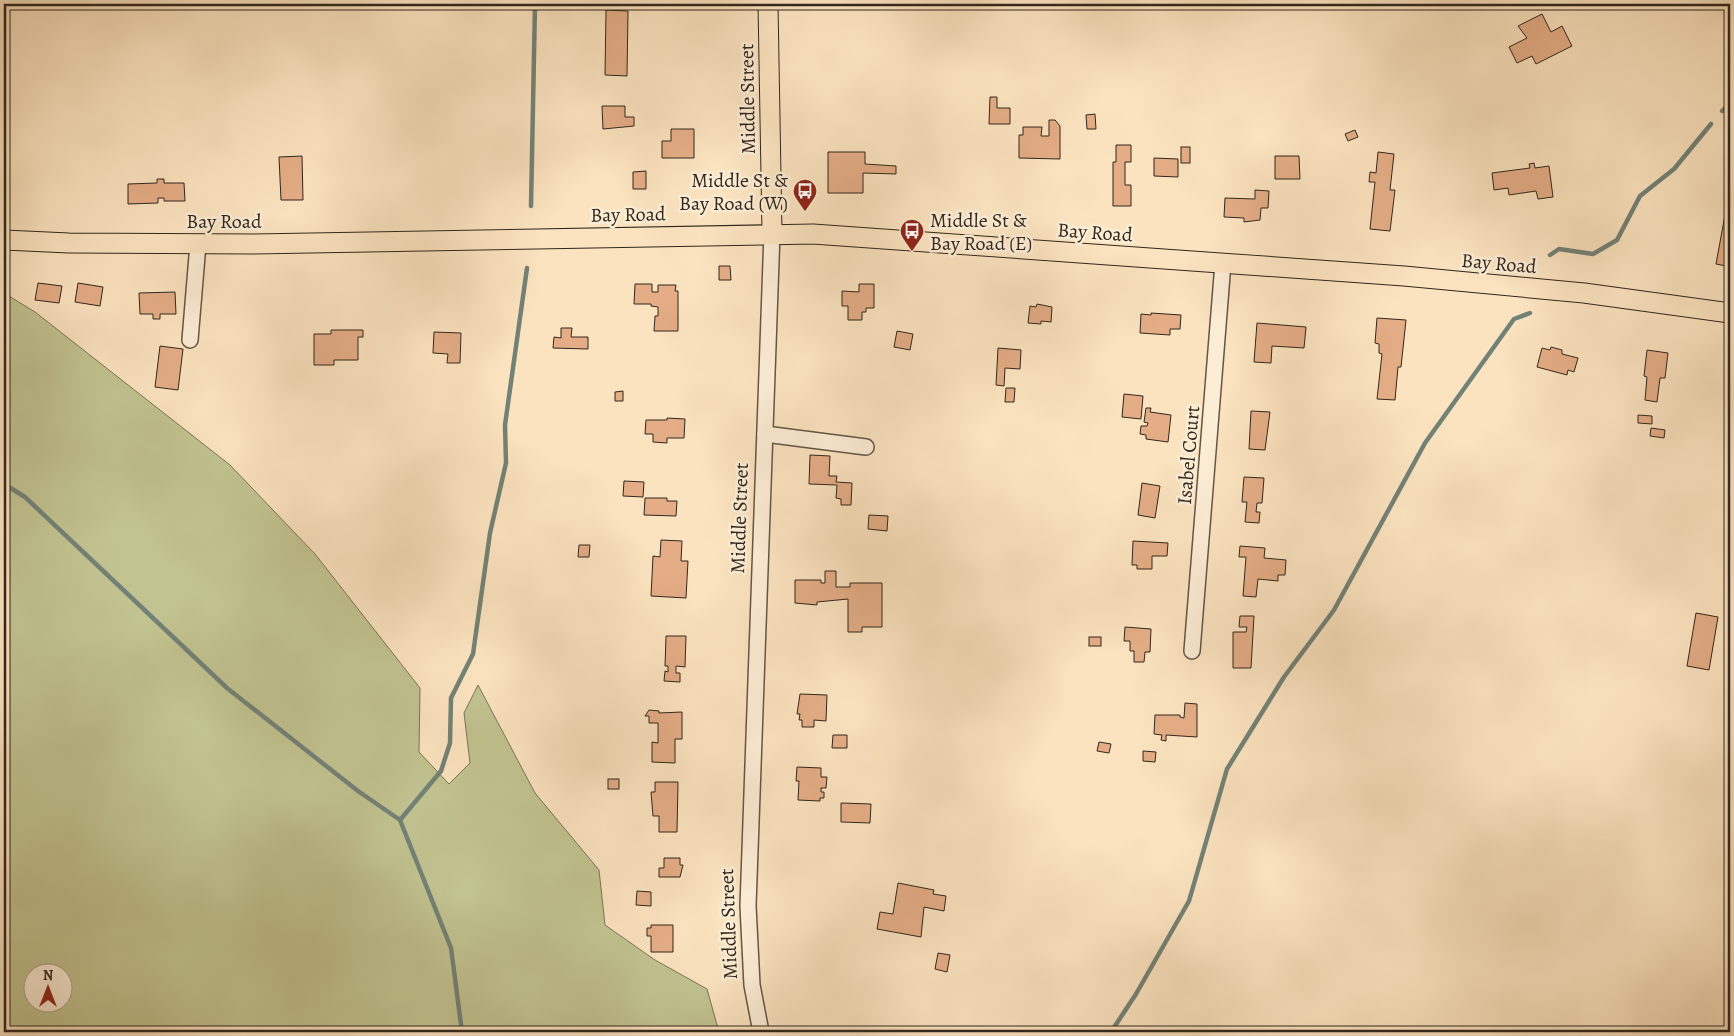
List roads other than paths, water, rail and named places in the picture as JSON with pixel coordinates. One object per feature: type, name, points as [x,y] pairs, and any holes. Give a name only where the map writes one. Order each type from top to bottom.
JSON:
[{"type":"main road","name":"Middle Street","points":[[768,4],[772,234]]},
{"type":"main road","name":"Bay Road","points":[[4,240],[70,244],[198,244],[813,234],[1404,276],[1584,293],[1730,313]]},
{"type":"street","name":"Middle Street","points":[[761,1032],[752,985],[748,906],[772,234]]},
{"type":"street","points":[[190,340],[198,244]]},
{"type":"street","name":"Isabel Court","points":[[1192,651],[1223,263]]},
{"type":"street","points":[[765,434],[866,447]]},
{"type":"waterway","points":[[531,206],[535,4]]},
{"type":"waterway","points":[[1722,111],[1730,103]]},
{"type":"waterway","points":[[1550,255],[1559,249],[1593,254],[1617,240],[1640,196],[1674,169],[1711,124]]},
{"type":"waterway","points":[[400,820],[441,771],[450,743],[451,698],[473,654],[490,533],[506,463],[505,425],[527,268]]},
{"type":"waterway","points":[[1111,1032],[1136,994],[1189,901],[1227,769],[1284,677],[1334,610],[1425,443],[1514,319],[1530,313]]},
{"type":"waterway","points":[[4,484],[25,497],[227,688],[358,791],[400,820],[451,948],[462,1032]]},
{"type":"place","name":"Middle St & Bay Road (W)","points":[[805,212]]},
{"type":"place","name":"Middle St & Bay Road (E)","points":[[912,252]]}]
